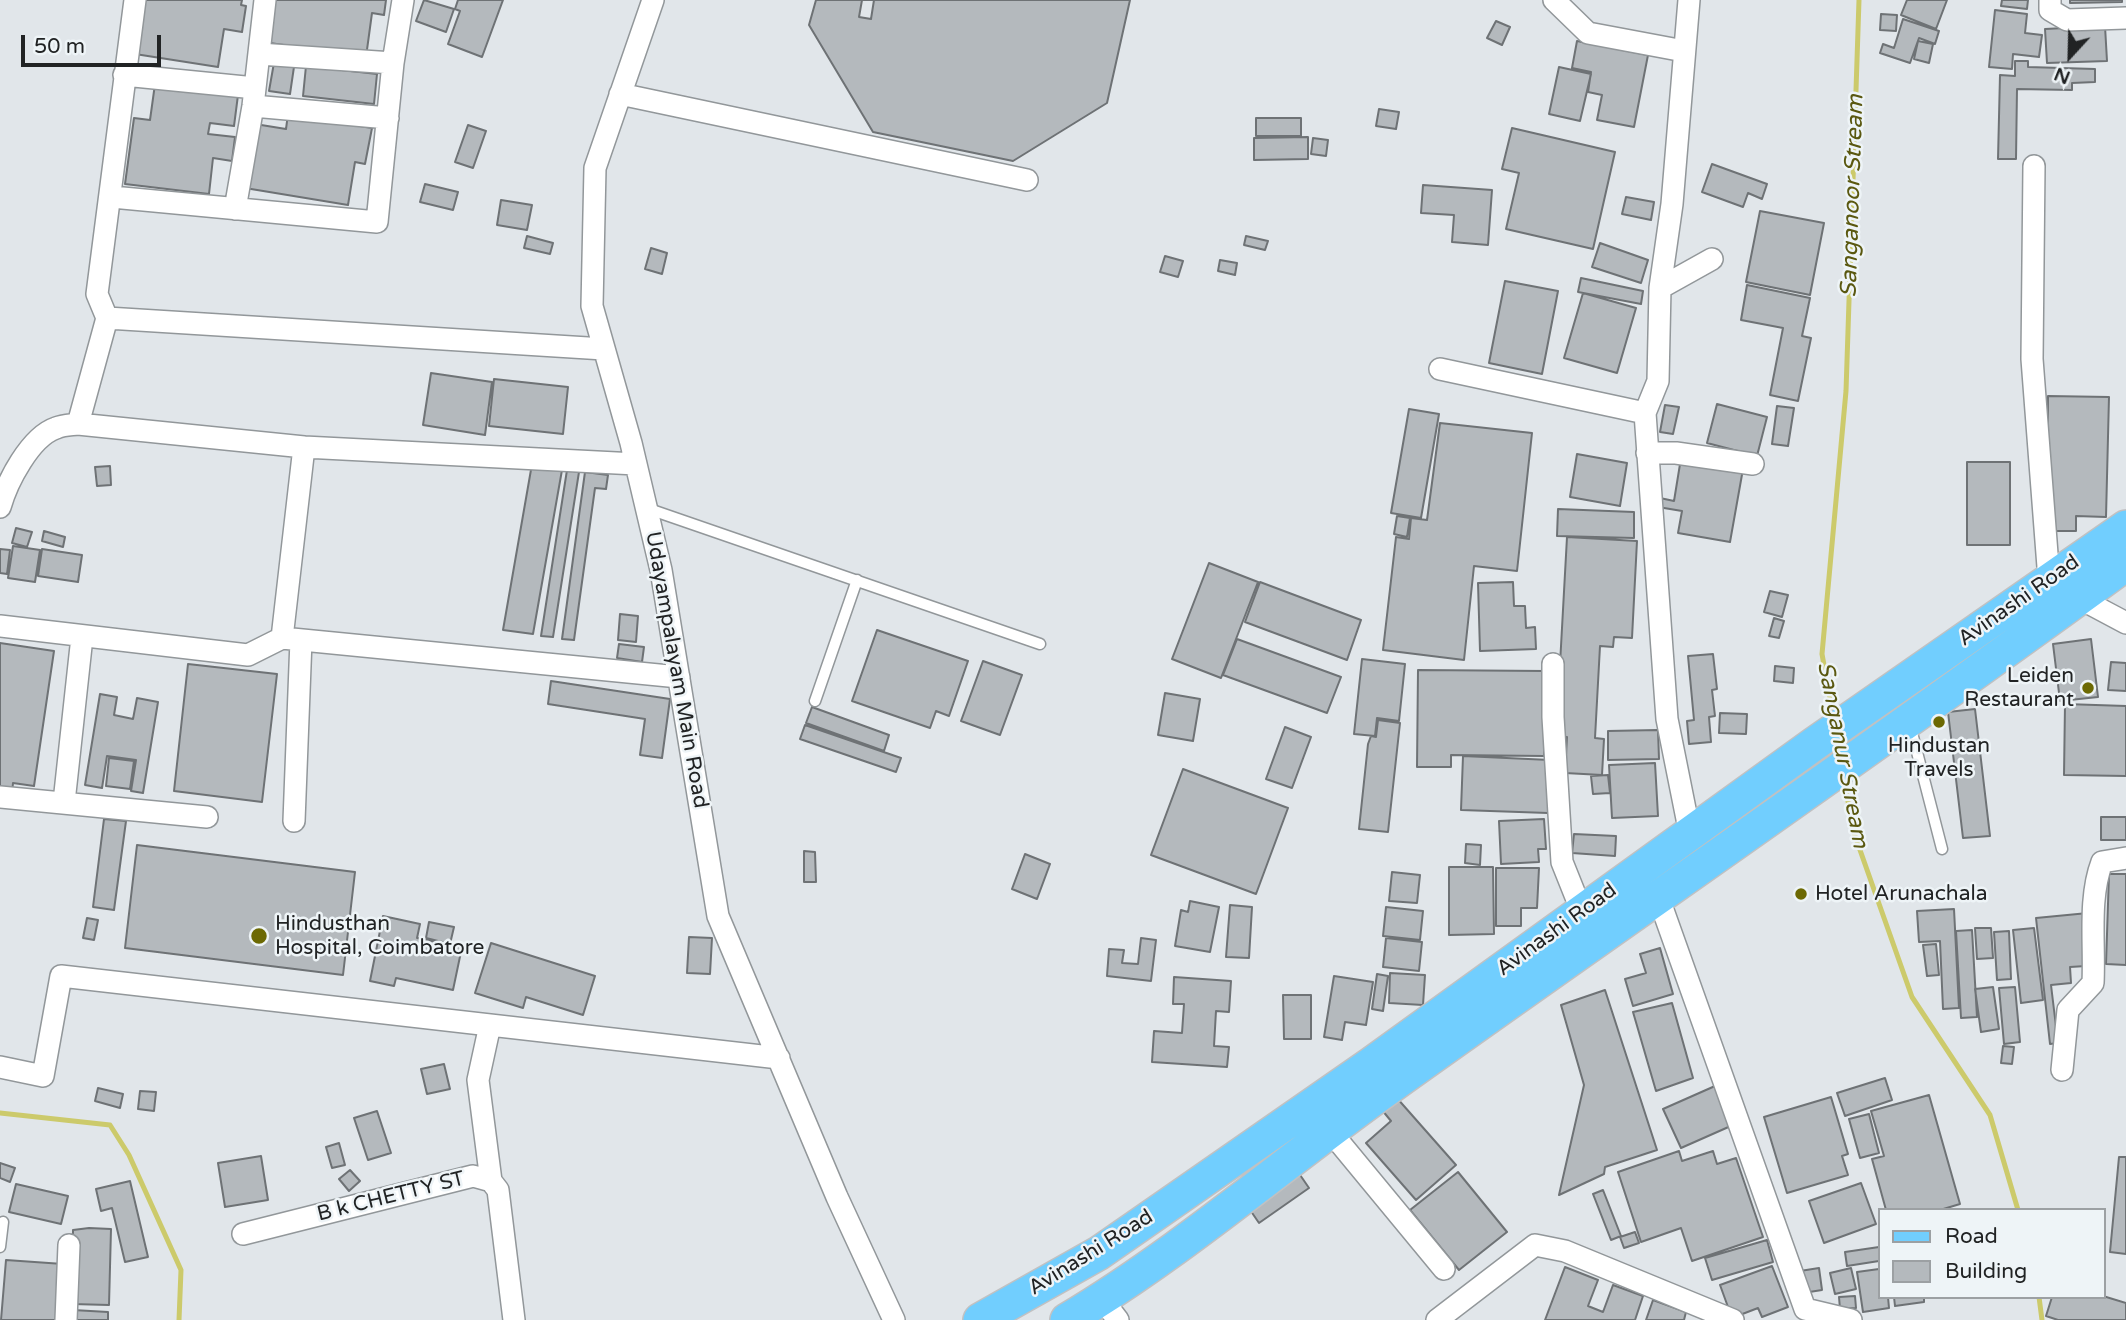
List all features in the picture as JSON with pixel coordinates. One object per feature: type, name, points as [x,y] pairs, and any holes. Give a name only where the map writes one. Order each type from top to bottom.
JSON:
[{"type":"main road","name":"Avinashi Road","points":[[979,1320],[1099,1253],[1371,1064],[1814,744],[2125,529]]},
{"type":"main road","name":"Avinashi Road","points":[[1067,1320],[1110,1310],[1330,1131],[1864,755],[2126,564]]},
{"type":"street","points":[[78,424],[107,318],[97,294],[112,197],[124,75],[135,0]]},
{"type":"street","points":[[235,209],[254,97],[265,0]]},
{"type":"street","points":[[112,197],[377,222],[393,63],[403,0]]},
{"type":"street","points":[[1554,0],[1588,33],[1684,51]]},
{"type":"street","points":[[1689,0],[1672,204],[1660,288],[1658,381],[1645,413],[1667,719],[1690,834]]},
{"type":"street","points":[[2050,0],[2050,10],[2067,20],[2126,19]]},
{"type":"street","name":"Udayampalayam Main Road","points":[[645,2],[620,94],[595,168],[592,306],[636,464],[661,570],[718,916],[837,1197],[894,1320]]},
{"type":"street","points":[[258,54],[393,63]]},
{"type":"street","points":[[124,75],[388,118]]},
{"type":"street","points":[[620,94],[1027,180]]},
{"type":"street","points":[[2034,166],[2032,359],[2049,580]]},
{"type":"street","points":[[1660,288],[1712,259]]},
{"type":"street","points":[[107,318],[604,349]]},
{"type":"street","points":[[1440,369],[1645,413]]},
{"type":"street","points":[[0,507],[7,481],[29,451],[54,428],[78,424],[303,447],[636,464]]},
{"type":"street","points":[[294,821],[292,639],[303,447]]},
{"type":"street","points":[[1647,453],[1676,453],[1754,464]]},
{"type":"street","points":[[2079,598],[2126,622]]},
{"type":"street","points":[[0,625],[248,655],[292,639],[679,677]]},
{"type":"street","points":[[64,802],[82,637]]},
{"type":"street","points":[[1553,664],[1553,717],[1562,862],[1582,912]]},
{"type":"street","points":[[0,797],[207,817]]},
{"type":"street","points":[[2062,1070],[2068,1010],[2093,983],[2097,873],[2102,862],[2126,858]]},
{"type":"street","points":[[1659,899],[1805,1310],[1851,1320]]},
{"type":"street","points":[[0,1067],[43,1076],[61,976],[779,1058]]},
{"type":"street","points":[[489,1026],[478,1080],[491,1181]]},
{"type":"street","points":[[1330,1131],[1444,1269]]},
{"type":"street","name":"B k CHETTY ST","points":[[243,1234],[473,1177],[491,1181],[498,1190],[513,1315]]},
{"type":"street","points":[[66,1320],[69,1245]]},
{"type":"street","points":[[1437,1320],[1535,1245],[1565,1251],[1733,1320]]},
{"type":"lane","points":[[646,509],[1040,644]]},
{"type":"lane","points":[[815,701],[857,580]]},
{"type":"lane","points":[[1909,722],[1942,849]]},
{"type":"lane","points":[[0,1247],[2,1222]]},
{"type":"building","points":[[143,0],[242,0],[241,5],[246,6],[242,32],[224,29],[218,67],[135,54]]},
{"type":"building","points":[[269,0],[386,0],[384,15],[372,13],[366,57],[263,42]]},
{"type":"building","points":[[424,0],[454,9],[446,32],[416,21]]},
{"type":"building","points":[[458,0],[503,0],[482,57],[448,44],[460,11],[455,9]]},
{"type":"building","points":[[816,0],[1130,0],[1107,103],[1013,161],[873,132],[809,25]]},
{"type":"building","points":[[862,0],[874,0],[871,19],[859,17]]},
{"type":"building","points":[[1907,0],[1947,0],[1936,29],[1901,15]]},
{"type":"building","points":[[2002,0],[2028,0],[2027,9],[2001,6]]},
{"type":"building","points":[[2070,0],[2122,0],[2122,2],[2070,3]]},
{"type":"building","points":[[1995,10],[2027,14],[2025,33],[2042,35],[2039,57],[2013,54],[2012,69],[1989,67]]},
{"type":"building","points":[[1881,14],[1897,15],[1896,31],[1880,30]]},
{"type":"building","points":[[1903,19],[1939,31],[1935,44],[1919,38],[1910,63],[1880,53],[1883,44],[1894,48]]},
{"type":"building","points":[[1496,21],[1510,27],[1502,45],[1487,38]]},
{"type":"building","points":[[2105,26],[2107,61],[2047,63],[2045,29]]},
{"type":"building","points":[[1577,41],[1648,55],[1634,127],[1597,120],[1602,95],[1588,92],[1591,72],[1572,68]]},
{"type":"building","points":[[1918,41],[1933,44],[1929,63],[1914,59]]},
{"type":"building","points":[[275,57],[295,60],[290,94],[269,91]]},
{"type":"building","points":[[2015,61],[2028,61],[2028,67],[2095,69],[2095,82],[2072,83],[2072,90],[2017,89],[2016,159],[1998,159],[2000,75],[2015,76]]},
{"type":"building","points":[[306,66],[377,74],[374,104],[303,96]]},
{"type":"building","points":[[1559,67],[1591,74],[1580,121],[1549,114]]},
{"type":"building","points":[[155,84],[238,95],[234,126],[210,123],[208,134],[235,137],[232,161],[213,158],[209,194],[125,184],[134,118],[150,120]]},
{"type":"building","points":[[1379,109],[1399,112],[1396,129],[1376,126]]},
{"type":"building","points":[[288,114],[372,128],[365,164],[355,162],[348,205],[245,188],[255,124],[286,129]]},
{"type":"building","points":[[1256,118],[1301,118],[1301,136],[1256,136]]},
{"type":"building","points":[[468,125],[486,131],[473,168],[455,162]]},
{"type":"building","points":[[1512,128],[1615,152],[1593,249],[1506,229],[1519,173],[1502,169]]},
{"type":"building","points":[[1308,137],[1308,159],[1254,160],[1254,138]]},
{"type":"building","points":[[1313,138],[1328,140],[1326,156],[1311,154]]},
{"type":"building","points":[[1712,164],[1767,184],[1762,199],[1748,193],[1743,207],[1702,192]]},
{"type":"building","points":[[425,184],[458,192],[453,210],[420,202]]},
{"type":"building","points":[[1423,185],[1492,190],[1488,245],[1452,242],[1454,215],[1421,213]]},
{"type":"building","points":[[1626,197],[1654,202],[1651,220],[1622,214]]},
{"type":"building","points":[[501,200],[532,205],[527,230],[497,225]]},
{"type":"building","points":[[1760,211],[1824,223],[1810,295],[1746,282]]},
{"type":"building","points":[[527,236],[553,243],[550,254],[524,248]]},
{"type":"building","points":[[1246,236],[1268,241],[1265,250],[1244,245]]},
{"type":"building","points":[[1600,243],[1648,260],[1641,283],[1592,267]]},
{"type":"building","points":[[651,248],[667,253],[662,274],[645,269]]},
{"type":"building","points":[[1165,256],[1183,261],[1178,277],[1160,272]]},
{"type":"building","points":[[1220,260],[1237,263],[1235,275],[1218,271]]},
{"type":"building","points":[[1581,278],[1643,291],[1641,304],[1578,292]]},
{"type":"building","points":[[1505,281],[1558,291],[1542,374],[1489,363]]},
{"type":"building","points":[[1747,285],[1810,298],[1802,336],[1811,338],[1798,401],[1770,395],[1783,328],[1741,320]]},
{"type":"building","points":[[1583,293],[1636,308],[1617,373],[1564,358]]},
{"type":"building","points":[[431,373],[492,382],[485,435],[423,425]]},
{"type":"building","points":[[494,379],[568,387],[563,434],[489,426]]},
{"type":"building","points":[[2048,396],[2109,397],[2106,517],[2076,516],[2076,531],[2047,531]]},
{"type":"building","points":[[1717,404],[1767,417],[1757,456],[1707,443]]},
{"type":"building","points":[[1665,405],[1679,407],[1673,434],[1660,432]]},
{"type":"building","points":[[1777,406],[1794,408],[1788,446],[1772,444]]},
{"type":"building","points":[[1409,409],[1439,414],[1421,518],[1391,513]]},
{"type":"building","points":[[1440,423],[1532,433],[1517,571],[1474,566],[1464,660],[1383,650],[1396,537],[1409,539],[1411,518],[1427,520]]},
{"type":"building","points":[[1577,454],[1627,463],[1620,506],[1570,497]]},
{"type":"building","points":[[1681,458],[1743,469],[1730,542],[1678,533],[1682,511],[1658,507],[1660,498],[1674,501]]},
{"type":"building","points":[[1967,462],[2010,462],[2010,545],[1967,545]]},
{"type":"building","points":[[532,464],[562,470],[533,634],[503,630]]},
{"type":"building","points":[[110,466],[111,485],[97,486],[95,467]]},
{"type":"building","points":[[567,470],[579,472],[553,637],[541,636]]},
{"type":"building","points":[[585,472],[608,475],[606,489],[595,488],[574,640],[562,639]]},
{"type":"building","points":[[1558,509],[1634,512],[1634,538],[1557,536]]},
{"type":"building","points":[[1397,516],[1410,518],[1407,537],[1394,534]]},
{"type":"building","points":[[16,528],[32,532],[27,547],[12,543]]},
{"type":"building","points":[[44,531],[65,537],[63,547],[42,541]]},
{"type":"building","points":[[1567,537],[1637,541],[1632,638],[1614,637],[1613,647],[1600,646],[1595,738],[1604,739],[1602,775],[1565,773],[1567,737],[1556,737]]},
{"type":"building","points":[[13,546],[40,550],[35,582],[8,578]]},
{"type":"building","points":[[0,549],[10,550],[7,574],[0,573]]},
{"type":"building","points":[[42,549],[82,555],[78,582],[38,576]]},
{"type":"building","points":[[1209,563],[1258,582],[1221,678],[1172,659]]},
{"type":"building","points":[[1260,582],[1361,620],[1347,660],[1245,622]]},
{"type":"building","points":[[1513,582],[1514,606],[1525,606],[1526,628],[1535,627],[1536,649],[1480,651],[1478,583]]},
{"type":"building","points":[[1770,591],[1788,595],[1782,617],[1764,612]]},
{"type":"building","points":[[620,614],[638,616],[636,642],[618,640]]},
{"type":"building","points":[[1774,618],[1784,621],[1779,638],[1769,636]]},
{"type":"building","points":[[877,630],[968,661],[949,716],[936,711],[930,728],[852,701]]},
{"type":"building","points":[[1237,639],[1341,677],[1327,713],[1223,675]]},
{"type":"building","points":[[2091,639],[2098,697],[2060,701],[2053,644]]},
{"type":"building","points":[[0,643],[54,651],[34,786],[13,783],[12,793],[0,791]]},
{"type":"building","points":[[619,644],[644,647],[642,662],[617,658]]},
{"type":"building","points":[[1713,654],[1717,689],[1712,690],[1715,716],[1709,717],[1711,742],[1689,744],[1687,721],[1694,720],[1688,656]]},
{"type":"building","points":[[1362,659],[1405,664],[1399,721],[1377,718],[1375,736],[1354,734]]},
{"type":"building","points":[[983,661],[1022,675],[1000,735],[961,721]]},
{"type":"building","points":[[2111,662],[2126,663],[2126,691],[2108,690]]},
{"type":"building","points":[[188,664],[277,674],[262,802],[174,791]]},
{"type":"building","points":[[1775,666],[1794,668],[1793,683],[1774,681]]},
{"type":"building","points":[[1418,670],[1545,671],[1544,756],[1451,755],[1451,767],[1417,767]]},
{"type":"building","points":[[551,681],[670,699],[662,758],[640,755],[645,719],[548,704]]},
{"type":"building","points":[[1165,693],[1200,699],[1193,741],[1158,735]]},
{"type":"building","points":[[100,694],[117,697],[114,715],[133,719],[137,698],[158,702],[143,793],[131,791],[136,760],[107,756],[102,788],[85,785]]},
{"type":"building","points":[[2065,704],[2126,706],[2126,776],[2064,775]]},
{"type":"building","points":[[812,707],[889,735],[884,751],[806,723]]},
{"type":"building","points":[[1975,709],[1990,836],[1963,838],[1948,712]]},
{"type":"building","points":[[1720,713],[1747,714],[1746,734],[1719,733]]},
{"type":"building","points":[[1378,720],[1400,723],[1388,832],[1359,829],[1368,744],[1371,736],[1376,737]]},
{"type":"building","points":[[805,725],[901,758],[896,772],[800,739]]},
{"type":"building","points":[[1285,727],[1311,737],[1292,788],[1266,779]]},
{"type":"building","points":[[1658,730],[1659,759],[1608,760],[1608,731]]},
{"type":"building","points":[[1463,756],[1550,760],[1548,813],[1461,810]]},
{"type":"building","points":[[109,758],[134,761],[130,789],[106,786]]},
{"type":"building","points":[[1655,763],[1658,816],[1612,818],[1609,765]]},
{"type":"building","points":[[1183,769],[1288,808],[1256,894],[1151,855]]},
{"type":"building","points":[[1608,775],[1610,793],[1593,794],[1591,776]]},
{"type":"building","points":[[2101,817],[2126,817],[2126,840],[2101,840]]},
{"type":"building","points":[[104,819],[126,821],[114,910],[93,907]]},
{"type":"building","points":[[1544,819],[1546,849],[1538,849],[1539,862],[1501,864],[1499,821]]},
{"type":"building","points":[[1574,834],[1616,836],[1615,856],[1572,853]]},
{"type":"building","points":[[1466,844],[1481,845],[1480,865],[1465,863]]},
{"type":"building","points":[[137,845],[355,872],[343,975],[125,948]]},
{"type":"building","points":[[804,851],[815,852],[816,882],[804,882]]},
{"type":"building","points":[[1025,854],[1050,864],[1037,899],[1012,889]]},
{"type":"building","points":[[1449,867],[1493,867],[1494,934],[1449,935]]},
{"type":"building","points":[[1496,868],[1539,868],[1537,908],[1521,908],[1521,926],[1496,926]]},
{"type":"building","points":[[1392,872],[1420,875],[1417,903],[1389,901]]},
{"type":"building","points":[[2109,874],[2126,874],[2126,965],[2106,964]]},
{"type":"building","points":[[1190,901],[1219,907],[1210,952],[1175,946],[1181,910],[1188,912]]},
{"type":"building","points":[[1230,905],[1252,907],[1249,958],[1226,957]]},
{"type":"building","points":[[1386,907],[1423,911],[1420,940],[1383,936]]},
{"type":"building","points":[[1954,909],[1959,1008],[1943,1009],[1940,941],[1919,942],[1917,911]]},
{"type":"building","points":[[2088,913],[2086,966],[2070,967],[2071,983],[2051,985],[2058,1043],[2050,1044],[2036,918]]},
{"type":"building","points":[[383,916],[420,924],[417,938],[462,947],[453,990],[396,978],[394,986],[370,981]]},
{"type":"building","points":[[87,918],[98,920],[94,940],[83,938]]},
{"type":"building","points":[[429,922],[454,927],[450,944],[426,938]]},
{"type":"building","points":[[1975,928],[1991,928],[1993,958],[1977,959]]},
{"type":"building","points":[[2034,928],[2043,1000],[2021,1003],[2013,930]]},
{"type":"building","points":[[1972,930],[1977,1017],[1961,1018],[1956,931]]},
{"type":"building","points":[[2009,931],[2011,979],[1997,980],[1994,932]]},
{"type":"building","points":[[689,937],[712,938],[710,974],[687,973]]},
{"type":"building","points":[[1141,938],[1156,940],[1151,981],[1107,976],[1109,949],[1124,950],[1122,963],[1138,964]]},
{"type":"building","points":[[1386,938],[1422,942],[1419,971],[1383,967]]},
{"type":"building","points":[[491,943],[595,976],[583,1015],[526,997],[523,1008],[475,993]]},
{"type":"building","points":[[1936,944],[1939,975],[1927,976],[1923,945]]},
{"type":"building","points":[[1660,948],[1673,994],[1633,1006],[1625,979],[1646,973],[1640,954]]},
{"type":"building","points":[[1390,973],[1425,975],[1423,1005],[1389,1003]]},
{"type":"building","points":[[1377,974],[1388,976],[1383,1011],[1372,1009]]},
{"type":"building","points":[[1334,976],[1373,982],[1366,1025],[1345,1022],[1342,1040],[1324,1037]]},
{"type":"building","points":[[1174,977],[1231,981],[1229,1012],[1216,1011],[1214,1046],[1229,1047],[1227,1067],[1152,1062],[1154,1031],[1182,1033],[1184,1004],[1173,1004]]},
{"type":"building","points":[[1993,987],[1999,1029],[1981,1032],[1975,989]]},
{"type":"building","points":[[2015,987],[2020,1042],[2004,1044],[1999,988]]},
{"type":"building","points":[[1605,990],[1657,1150],[1605,1167],[1604,1174],[1559,1195],[1584,1085],[1561,1005]]},
{"type":"building","points":[[1283,995],[1311,995],[1311,1039],[1284,1039]]},
{"type":"building","points":[[1672,1003],[1693,1078],[1656,1091],[1633,1012]]},
{"type":"building","points":[[2003,1046],[2014,1047],[2012,1064],[2001,1063]]},
{"type":"building","points":[[444,1064],[450,1089],[427,1094],[421,1069]]},
{"type":"building","points":[[1885,1078],[1892,1100],[1845,1116],[1837,1093]]},
{"type":"building","points":[[1715,1086],[1733,1125],[1681,1148],[1663,1109]]},
{"type":"building","points":[[98,1088],[123,1094],[120,1108],[95,1101]]},
{"type":"building","points":[[140,1091],[156,1092],[154,1111],[138,1109]]},
{"type":"building","points":[[1929,1095],[1960,1204],[1947,1208],[1885,1208],[1872,1159],[1884,1156],[1871,1111]]},
{"type":"building","points":[[1396,1097],[1456,1165],[1416,1200],[1366,1143],[1391,1121],[1382,1110]]},
{"type":"building","points":[[1831,1097],[1848,1154],[1842,1156],[1848,1175],[1787,1193],[1764,1117]]},
{"type":"building","points":[[377,1111],[391,1153],[368,1160],[354,1118]]},
{"type":"building","points":[[1869,1114],[1879,1153],[1860,1158],[1849,1119]]},
{"type":"building","points":[[339,1143],[345,1165],[332,1168],[326,1147]]},
{"type":"building","points":[[1679,1151],[1682,1161],[1713,1151],[1717,1164],[1736,1158],[1763,1237],[1692,1261],[1681,1228],[1641,1242],[1618,1172]]},
{"type":"building","points":[[261,1156],[268,1200],[225,1207],[218,1163]]},
{"type":"building","points":[[2119,1157],[2126,1157],[2126,1254],[2110,1252]]},
{"type":"building","points":[[0,1163],[15,1168],[10,1182],[0,1178]]},
{"type":"building","points":[[1296,1169],[1309,1188],[1259,1223],[1246,1204]]},
{"type":"building","points":[[350,1170],[360,1181],[349,1191],[339,1179]]},
{"type":"building","points":[[1458,1172],[1507,1232],[1459,1270],[1410,1210]]},
{"type":"building","points":[[130,1181],[148,1257],[125,1262],[112,1208],[101,1211],[96,1189]]},
{"type":"building","points":[[1861,1183],[1876,1224],[1824,1243],[1809,1201]]},
{"type":"building","points":[[16,1184],[68,1196],[61,1224],[9,1212]]},
{"type":"building","points":[[1603,1190],[1621,1236],[1611,1240],[1593,1194]]},
{"type":"building","points":[[111,1229],[109,1305],[72,1304],[73,1230]]},
{"type":"building","points":[[1635,1232],[1639,1243],[1624,1248],[1620,1237]]},
{"type":"building","points":[[1767,1240],[1773,1262],[1712,1280],[1705,1258]]},
{"type":"building","points":[[1878,1247],[1878,1261],[1847,1266],[1845,1252]]},
{"type":"building","points":[[6,1260],[63,1264],[59,1320],[1,1320]]},
{"type":"building","points":[[1772,1266],[1788,1307],[1762,1317],[1758,1308],[1732,1318],[1720,1285]]},
{"type":"building","points":[[1565,1267],[1598,1280],[1588,1306],[1603,1312],[1613,1285],[1643,1296],[1635,1320],[1545,1320]]},
{"type":"building","points":[[1819,1268],[1822,1290],[1803,1293],[1800,1271]]},
{"type":"building","points":[[1851,1268],[1856,1289],[1835,1294],[1830,1273]]},
{"type":"building","points":[[1878,1269],[1878,1299],[1888,1299],[1889,1308],[1863,1312],[1857,1272]]},
{"type":"building","points":[[1855,1296],[1856,1308],[1840,1309],[1839,1297]]},
{"type":"building","points":[[2105,1297],[2126,1303],[2126,1320],[2058,1320],[2046,1316],[2051,1299],[2105,1299]]},
{"type":"building","points":[[1894,1299],[1924,1299],[1924,1302],[1895,1306]]},
{"type":"building","points":[[1653,1300],[1686,1312],[1684,1320],[1646,1320]]},
{"type":"building","points":[[73,1310],[108,1312],[108,1320],[73,1320]]},
{"type":"waterway","name":"Sanganoor Stream","points":[[1833,715],[1822,654],[1846,391],[1859,0]]},
{"type":"waterway","name":"Sanganur Stream","points":[[1844,780],[1854,833],[1912,997],[1990,1115],[2017,1208]]},
{"type":"waterway","points":[[0,1113],[110,1125],[129,1155],[181,1270],[179,1320]]},
{"type":"waterway","name":"Sanganur Stream","points":[[2039,1299],[2042,1320]]},
{"type":"place","name":"Leiden Restaurant","points":[[2088,688]]},
{"type":"place","name":"Hindustan Travels","points":[[1939,722]]},
{"type":"place","name":"Hotel Arunachala","points":[[1801,894]]},
{"type":"place","name":"Hindusthan Hospital, Coimbatore","points":[[259,936]]}]
